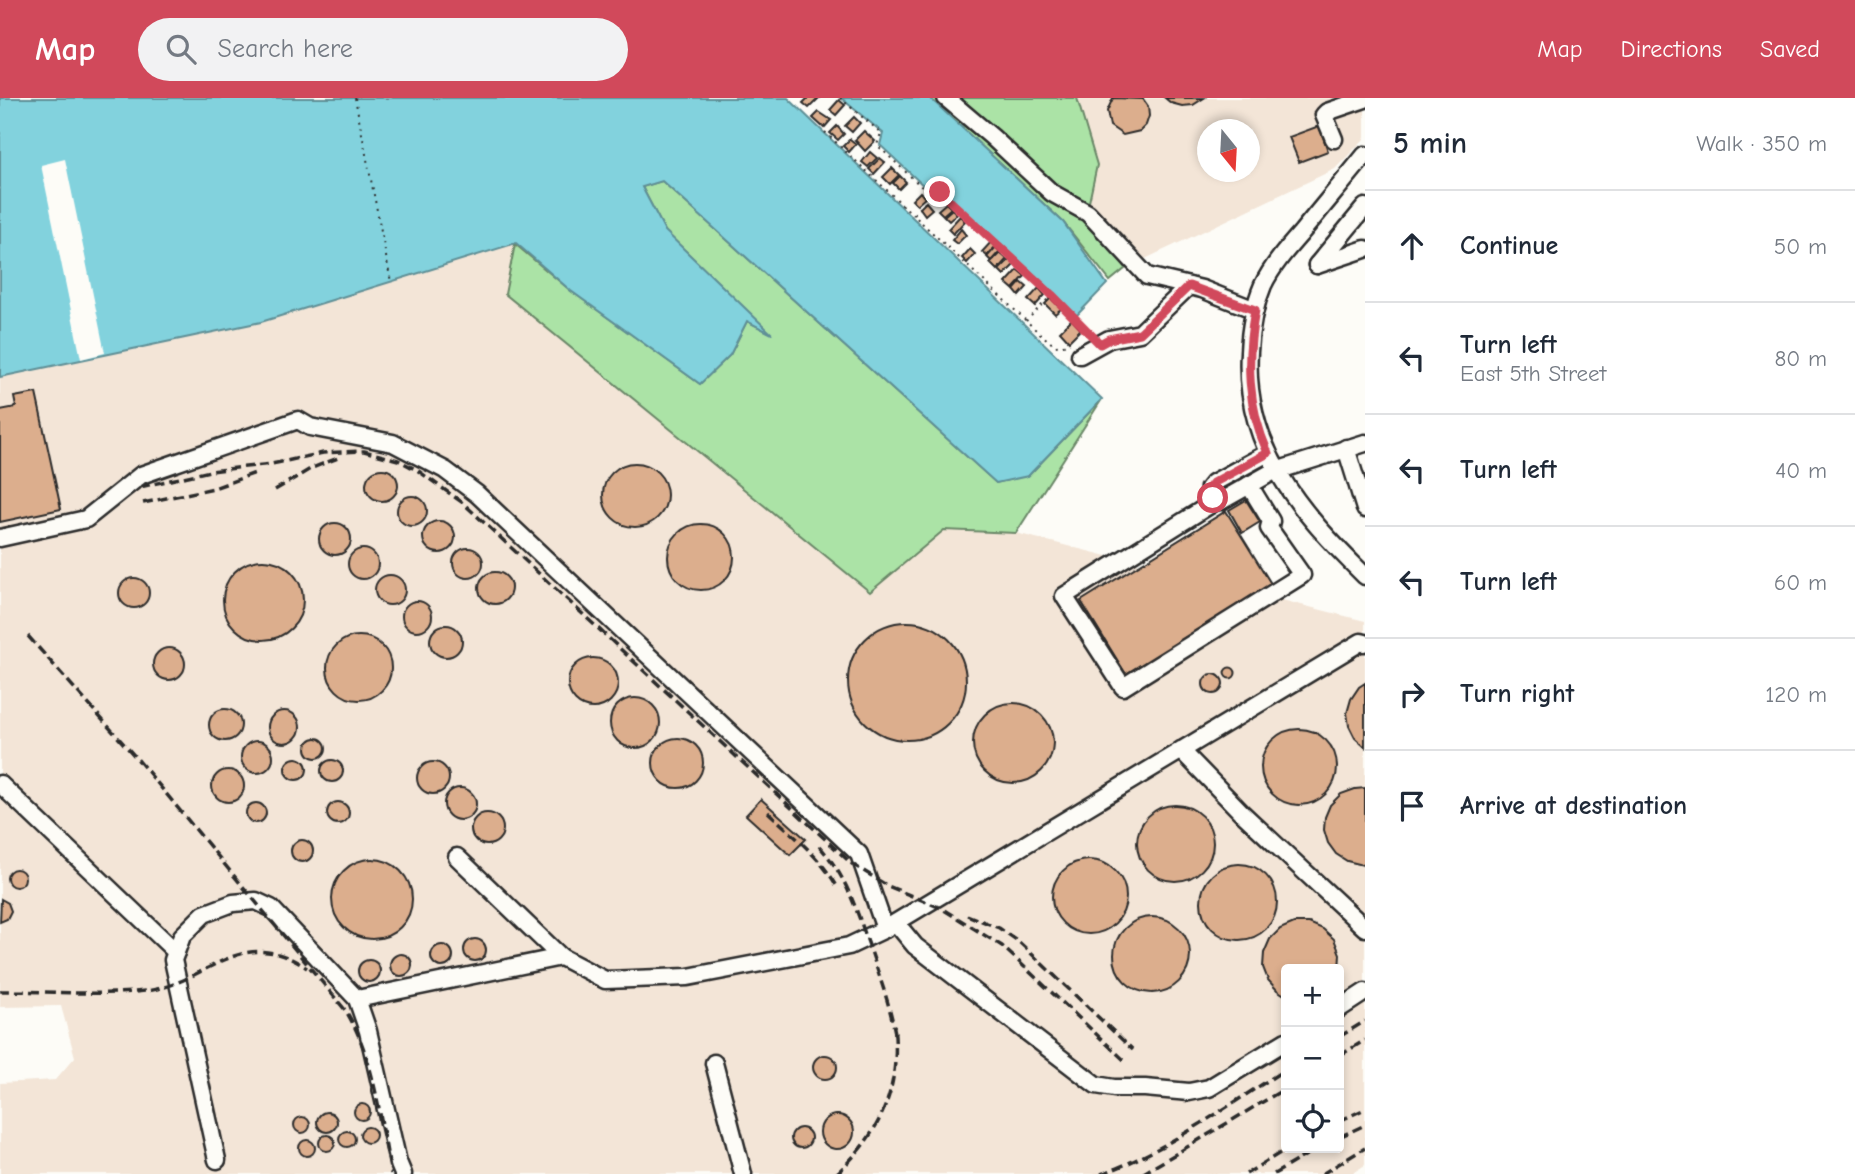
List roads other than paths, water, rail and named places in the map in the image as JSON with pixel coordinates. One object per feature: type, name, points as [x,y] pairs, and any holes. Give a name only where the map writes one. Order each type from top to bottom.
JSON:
[{"type":"street","points":[[946,98],[1052,193],[1088,213],[1147,276],[1189,286],[1255,310]]},
{"type":"street","points":[[1335,139],[1324,115],[1365,99]]},
{"type":"street","points":[[1365,155],[1278,261],[1264,283],[1255,310],[1248,372],[1252,406],[1276,470],[1294,500],[1317,529],[1365,576]]},
{"type":"street","points":[[1365,207],[1317,265],[1365,249]]},
{"type":"street","points":[[1089,350],[1109,339],[1140,333],[1189,286]]},
{"type":"street","points":[[0,538],[86,519],[141,475],[298,420],[310,427],[393,443],[446,470],[477,494],[859,853],[891,926],[1096,1085],[1189,1092],[1209,1088],[1281,1044]]},
{"type":"street","points":[[1249,485],[1271,521],[1269,528],[1302,575],[1123,687],[1064,596],[1216,501],[1221,501],[1249,485],[1276,470],[1365,443]]},
{"type":"street","points":[[1346,448],[1365,509]]},
{"type":"street","points":[[1216,501],[1209,488],[1213,483],[1268,453]]},
{"type":"street","points":[[457,857],[561,957],[605,980],[688,977],[849,946],[891,926],[1365,642]]},
{"type":"street","points":[[1181,750],[1243,814],[1365,928]]},
{"type":"street","points":[[0,784],[176,952]]},
{"type":"street","points":[[217,1160],[173,960],[182,936],[204,914],[233,903],[256,901],[271,908],[357,999],[368,1031],[403,1174]]},
{"type":"street","points":[[357,999],[561,957]]},
{"type":"street","points":[[1344,1006],[1365,992]]},
{"type":"street","points":[[714,1063],[743,1174]]},
{"type":"water","points":[[0,98],[788,98],[1102,399],[1028,476],[996,483],[662,181],[642,187],[665,231],[772,334],[747,321],[730,355],[700,384],[571,291],[516,243],[261,322],[0,377]]},
{"type":"water","points":[[841,98],[930,98],[1063,222],[1107,284],[1076,316],[941,190],[926,188],[880,145],[883,133]]},
{"type":"railway","points":[[140,487],[210,471],[272,464],[323,453],[364,451],[398,460],[417,470],[463,503],[852,864],[888,886],[941,908],[1002,946],[1124,1060]]},
{"type":"railway","points":[[275,490],[312,468],[338,458]]},
{"type":"railway","points":[[143,503],[214,488],[258,472]]},
{"type":"railway","points":[[28,636],[139,761],[346,1011],[364,1049],[370,1069],[391,1174]]},
{"type":"railway","points":[[768,812],[815,857],[838,888]]},
{"type":"railway","points":[[819,846],[838,870],[851,897],[882,984],[895,1033]]},
{"type":"railway","points":[[967,915],[999,928],[1018,941],[1133,1050]]},
{"type":"railway","points":[[0,991],[146,991],[168,986],[243,953],[262,951],[283,956],[307,968]]},
{"type":"railway","points":[[1344,1034],[1365,1021]]},
{"type":"railway","points":[[836,1174],[865,1142],[885,1107],[894,1069],[894,1025]]},
{"type":"railway","points":[[1344,1053],[1365,1040]]},
{"type":"railway","points":[[1101,1174],[1172,1141],[1281,1072]]},
{"type":"railway","points":[[1142,1174],[1283,1090]]},
{"type":"railway","points":[[1344,1119],[1365,1109]]},
{"type":"railway","points":[[1344,1135],[1365,1125]]},
{"type":"railway","points":[[1322,1174],[1365,1148]]},
{"type":"railway","points":[[1246,1174],[1281,1152]]},
{"type":"railway","points":[[1274,1174],[1310,1153]]}]
